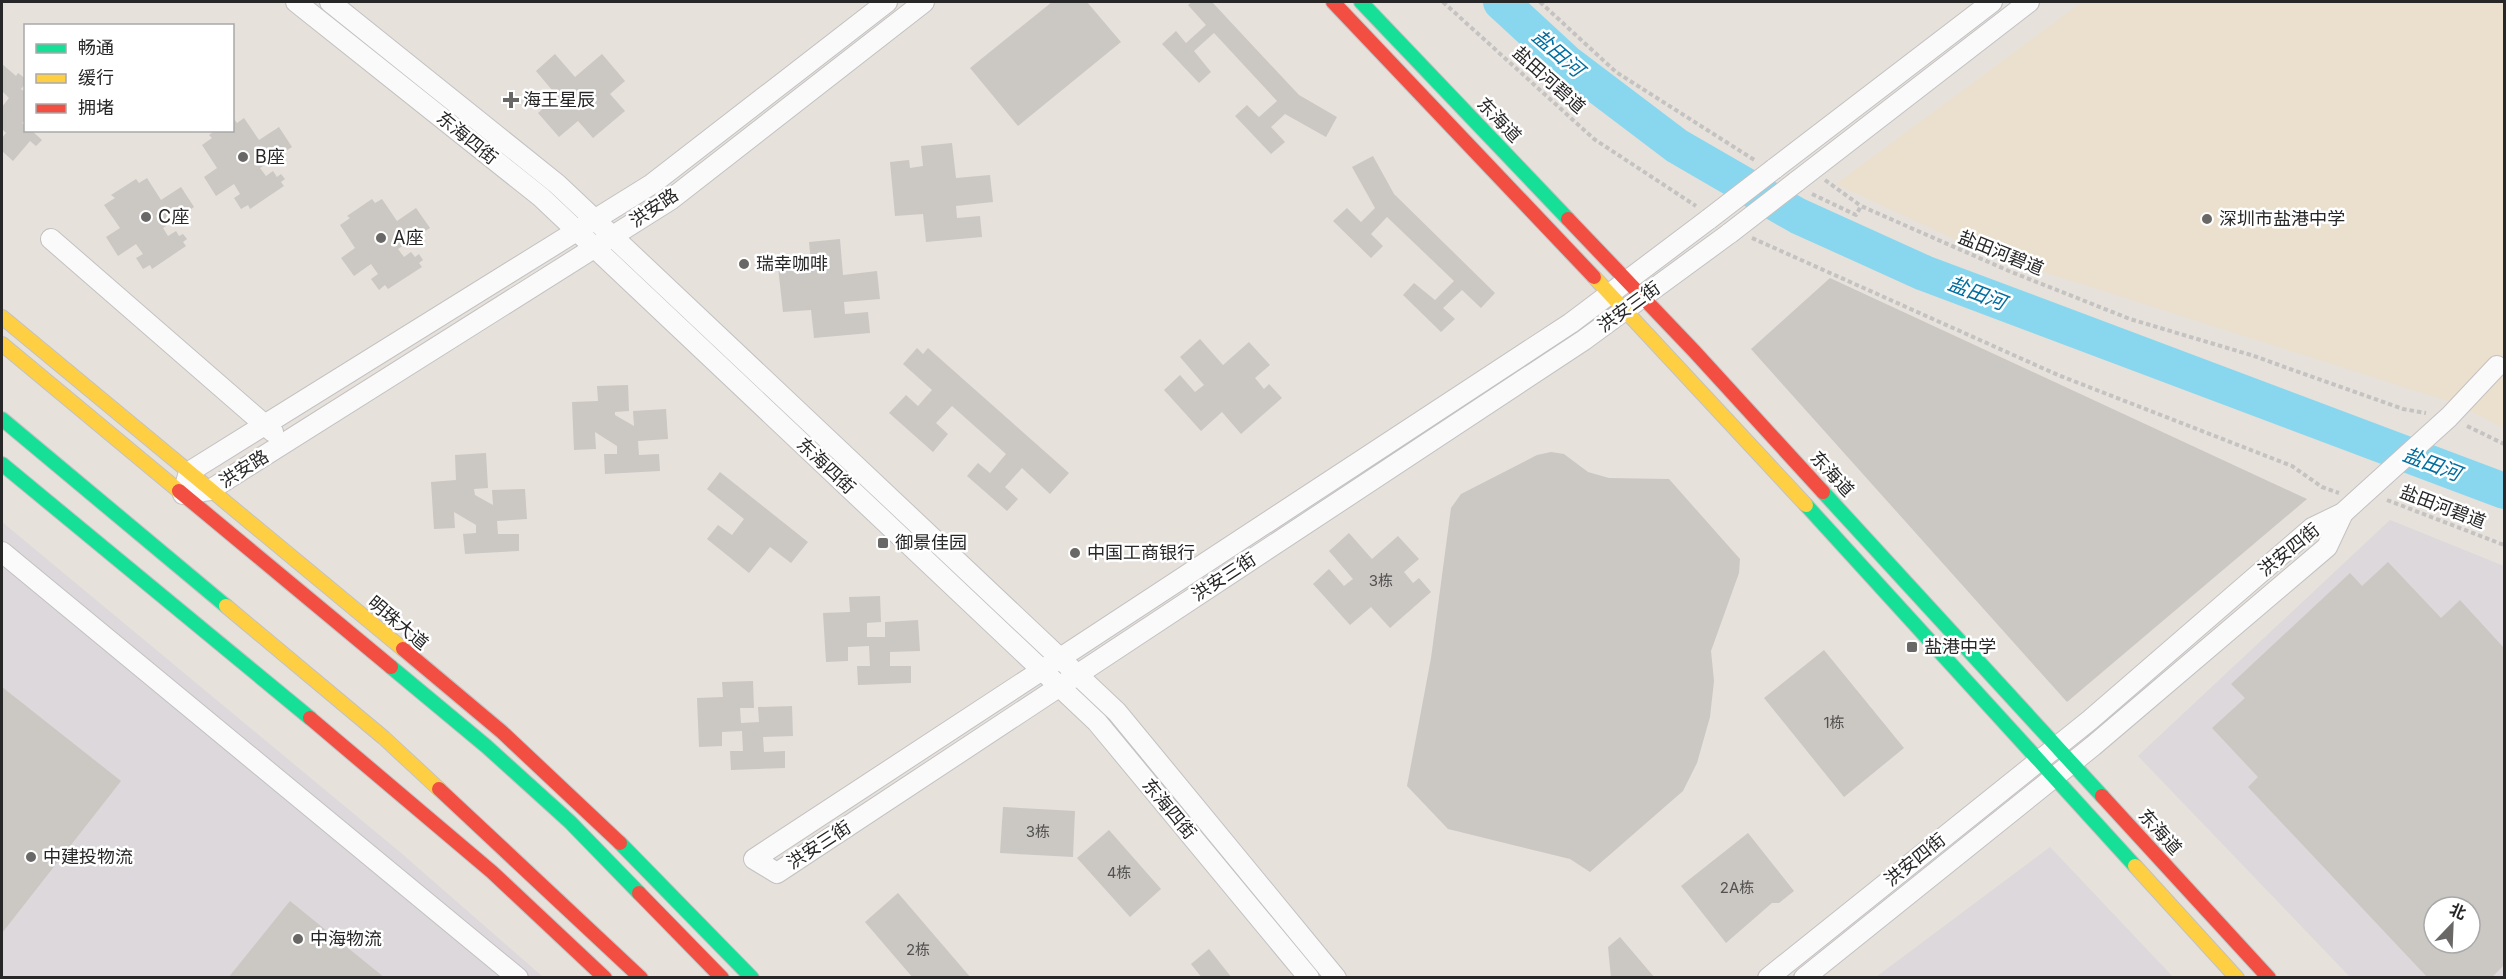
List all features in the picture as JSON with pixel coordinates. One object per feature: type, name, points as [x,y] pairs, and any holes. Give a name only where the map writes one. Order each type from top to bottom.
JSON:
[{"type":"street","name":"东海四街","points":[[296,2],[541,197],[1097,722],[1309,978]]},
{"type":"street","name":"东海四街","points":[[330,2],[557,184],[1117,712],[1336,978]]},
{"type":"street","name":"洪安路","points":[[887,2],[652,184],[189,472],[183,494],[210,490],[670,200],[924,2]]},
{"type":"street","points":[[1333,2],[1625,310],[2237,978]]},
{"type":"street","name":"东海道","points":[[1361,2],[1643,297],[2269,978]]},
{"type":"street","name":"洪安三街","points":[[1992,2],[1766,166],[1709,219],[1571,323],[754,859],[777,873],[1584,340],[1730,233],[1802,187],[1812,170],[2030,2]]},
{"type":"street","points":[[51,239],[284,443]]},
{"type":"street","name":"明珠大道","points":[[2,317],[501,732],[665,887],[752,978]]},
{"type":"street","points":[[2,344],[486,746],[570,822],[722,978]]},
{"type":"street","points":[[2356,501],[2449,417],[2497,366]]},
{"type":"street","points":[[2,419],[384,738],[641,978]]},
{"type":"street","points":[[2,464],[402,794],[492,872],[605,978]]},
{"type":"street","name":"洪安四街","points":[[1768,978],[2058,746],[2312,528],[2356,501]]},
{"type":"street","name":"洪安四街","points":[[1804,978],[2054,777],[2327,547],[2356,501]]},
{"type":"street","points":[[2,552],[518,978]]},
{"type":"path","name":"盐田河碧道","points":[[1443,2],[1594,139],[1684,199]]},
{"type":"path","points":[[1540,2],[1616,72],[1766,166]]},
{"type":"path","points":[[1812,170],[1861,206]]},
{"type":"path","name":"盐田河碧道","points":[[1802,187],[1856,215],[1861,206],[2009,271],[2130,319],[2251,355],[2403,409],[2449,417],[2505,444]]},
{"type":"path","name":"盐田河碧道","points":[[1763,244],[2058,375],[2292,466],[2322,487],[2356,501],[2386,499],[2505,545]]},
{"type":"shaded area","name":"深圳市盐港中学","points":[[2082,2],[2504,2],[2504,428],[2454,403],[1984,253],[1836,184]]},
{"type":"shaded area","points":[[2390,520],[2504,566],[2504,977],[2350,977],[2138,756]]},
{"type":"shaded area","points":[[2,522],[401,853],[543,977],[2,977]]},
{"type":"shaded area","points":[[2050,847],[2173,977],[1876,977]]},
{"type":"building","points":[[1052,2],[1087,2],[1121,42],[1018,126],[970,68]]},
{"type":"building","points":[[1192,2],[1212,2],[1299,95],[1337,117],[1326,137],[1285,114],[1271,127],[1285,142],[1271,154],[1235,116],[1247,105],[1259,117],[1277,101],[1214,33],[1194,51],[1211,72],[1199,83],[1162,44],[1176,31],[1186,43],[1206,25],[1188,5]]},
{"type":"building","points":[[555,54],[575,77],[602,54],[625,81],[610,94],[625,111],[593,138],[578,121],[559,137],[538,113],[557,96],[536,71]]},
{"type":"building","points":[[2,64],[16,76],[18,73],[24,78],[24,85],[21,89],[24,91],[24,121],[22,123],[24,132],[33,132],[42,140],[36,146],[30,141],[13,161],[2,151],[2,138],[6,133],[2,129],[2,107],[9,98],[2,91]]},
{"type":"building","name":"B座","points":[[244,118],[259,140],[279,127],[292,147],[260,168],[266,176],[273,171],[277,177],[281,174],[285,179],[281,182],[284,186],[250,209],[248,205],[241,209],[234,198],[240,194],[234,184],[216,196],[204,177],[217,168],[202,145],[212,138],[209,135],[213,132],[234,132],[234,119],[237,123]]},
{"type":"building","points":[[952,143],[956,178],[990,175],[993,202],[956,206],[957,218],[980,216],[982,237],[926,242],[923,214],[895,216],[890,162],[909,160],[910,168],[923,166],[921,146]]},
{"type":"building","points":[[1373,156],[1394,194],[1495,293],[1481,308],[1462,290],[1443,308],[1455,319],[1441,332],[1403,295],[1414,283],[1435,300],[1454,281],[1387,217],[1371,234],[1383,246],[1371,258],[1333,221],[1347,208],[1361,222],[1375,208],[1352,167]]},
{"type":"building","name":"C座","points":[[147,178],[161,200],[181,187],[194,207],[163,228],[168,236],[176,231],[179,236],[183,234],[187,239],[183,242],[186,246],[152,269],[150,265],[143,269],[136,258],[143,254],[136,244],[118,256],[106,237],[120,228],[104,205],[115,198],[111,195],[136,179],[139,183]]},
{"type":"building","name":"A座","points":[[372,199],[375,203],[382,199],[397,221],[416,208],[430,228],[398,249],[404,257],[411,252],[415,257],[419,254],[423,260],[419,263],[422,267],[388,289],[385,285],[379,290],[371,279],[378,274],[371,264],[354,276],[341,258],[355,248],[340,225],[350,218],[347,216]]},
{"type":"building","points":[[840,239],[843,275],[877,271],[880,299],[844,302],[845,314],[868,312],[870,333],[814,338],[811,310],[783,312],[777,258],[796,257],[797,264],[811,262],[809,242]]},
{"type":"building","points":[[1830,278],[2307,499],[2067,702],[1751,349]]},
{"type":"building","points":[[1200,339],[1223,365],[1249,342],[1270,365],[1255,378],[1264,389],[1269,384],[1282,398],[1241,434],[1222,412],[1201,431],[1164,390],[1180,375],[1195,392],[1204,385],[1180,357]]},
{"type":"building","points":[[917,348],[923,354],[928,348],[1069,473],[1050,494],[1022,468],[1005,487],[1018,499],[1007,511],[967,476],[978,463],[990,473],[1006,454],[952,406],[936,423],[948,434],[933,452],[889,413],[906,395],[918,406],[932,390],[903,364]]},
{"type":"building","points":[[628,385],[629,411],[615,412],[615,415],[634,426],[633,411],[666,409],[668,439],[638,441],[639,455],[659,454],[660,471],[605,474],[604,454],[617,454],[617,446],[595,432],[596,449],[574,450],[572,402],[598,401],[597,386]]},
{"type":"building","points":[[1551,452],[1564,454],[1588,472],[1609,478],[1669,479],[1740,559],[1739,573],[1711,651],[1714,681],[1710,717],[1697,763],[1683,791],[1590,872],[1570,859],[1448,829],[1407,786],[1431,658],[1451,508],[1461,494],[1537,455]]},
{"type":"building","points":[[486,453],[488,488],[474,489],[475,495],[493,505],[492,490],[525,489],[527,519],[497,521],[498,534],[519,534],[519,551],[465,554],[463,534],[476,533],[476,525],[454,512],[455,528],[434,529],[431,482],[456,480],[455,455]]},
{"type":"building","points":[[720,472],[808,542],[791,563],[770,547],[749,573],[707,539],[718,525],[732,535],[744,519],[707,489]]},
{"type":"building","points":[[1349,533],[1372,559],[1398,536],[1419,559],[1404,572],[1413,583],[1419,578],[1431,592],[1390,628],[1371,607],[1350,625],[1313,584],[1329,569],[1344,586],[1353,579],[1329,551]]},
{"type":"building","points":[[2388,562],[2441,618],[2460,600],[2504,648],[2504,965],[2491,978],[2428,978],[2248,787],[2258,777],[2212,728],[2245,698],[2231,684],[2350,573],[2362,586]]},
{"type":"building","points":[[880,596],[881,622],[867,623],[867,637],[885,637],[885,622],[918,620],[920,651],[890,652],[890,666],[911,666],[911,683],[858,685],[857,666],[870,666],[869,646],[848,647],[848,661],[826,662],[823,613],[850,612],[849,597]]},
{"type":"building","points":[[1824,650],[1904,748],[1844,797],[1764,698]]},
{"type":"building","points":[[753,681],[754,708],[740,708],[741,723],[759,722],[758,707],[792,706],[793,736],[763,737],[764,752],[785,751],[785,768],[731,770],[730,751],[743,751],[742,731],[722,732],[722,746],[699,747],[697,698],[723,697],[722,682]]},
{"type":"building","name":"中建投物流","points":[[2,687],[121,781],[2,933]]},
{"type":"building","points":[[1003,807],[1075,811],[1073,857],[1000,853]]},
{"type":"building","points":[[1109,830],[1161,889],[1130,917],[1077,858]]},
{"type":"building","points":[[1748,833],[1794,891],[1779,903],[1772,903],[1726,943],[1681,886]]},
{"type":"building","points":[[898,893],[971,978],[913,978],[865,922]]},
{"type":"building","name":"中海物流","points":[[290,901],[385,978],[228,978]]},
{"type":"building","points":[[1620,937],[1655,978],[1611,978],[1608,947]]},
{"type":"building","points":[[1209,949],[1232,978],[1202,978],[1191,964]]},
{"type":"waterway","name":"盐田河","points":[[1501,2],[1566,62],[1677,146],[1798,216],[1924,273],[2504,491]]},
{"type":"traffic: fast","points":[[1361,2],[1568,219]]},
{"type":"traffic: fast","points":[[2,419],[226,606]]},
{"type":"traffic: fast","points":[[2,464],[310,718]]},
{"type":"traffic: fast","points":[[1823,492],[2102,796]]},
{"type":"traffic: fast","points":[[1806,505],[2135,866]]},
{"type":"traffic: fast","points":[[391,667],[486,746],[570,822],[639,893]]},
{"type":"traffic: fast","points":[[620,843],[752,978]]},
{"type":"traffic: slow","points":[[1594,277],[1806,505]]},
{"type":"traffic: slow","points":[[2,317],[403,649]]},
{"type":"traffic: slow","points":[[2,344],[179,491]]},
{"type":"traffic: slow","points":[[226,606],[384,738],[439,789]]},
{"type":"traffic: slow","points":[[2135,866],[2237,978]]},
{"type":"traffic: jam","points":[[1333,2],[1594,277]]},
{"type":"traffic: jam","points":[[1568,219],[1694,351],[1823,492]]},
{"type":"traffic: jam","points":[[179,491],[391,667]]},
{"type":"traffic: jam","points":[[403,649],[502,732],[620,843]]},
{"type":"traffic: jam","points":[[310,718],[492,872],[605,978]]},
{"type":"traffic: jam","points":[[439,789],[641,978]]},
{"type":"traffic: jam","points":[[2102,796],[2269,978]]},
{"type":"traffic: jam","points":[[639,893],[722,978]]},
{"type":"place","name":"海王星辰","points":[[511,100]]},
{"type":"place","name":"B座","points":[[243,157]]},
{"type":"place","name":"C座","points":[[146,217]]},
{"type":"place","name":"深圳市盐港中学","points":[[2207,219]]},
{"type":"place","name":"A座","points":[[381,238]]},
{"type":"place","name":"瑞幸咖啡","points":[[744,264]]},
{"type":"place","name":"御景佳园","points":[[883,543]]},
{"type":"place","name":"中国工商银行","points":[[1075,553]]},
{"type":"place","name":"盐港中学","points":[[1912,647]]},
{"type":"place","name":"中建投物流","points":[[31,857]]},
{"type":"place","name":"中海物流","points":[[298,939]]}]
